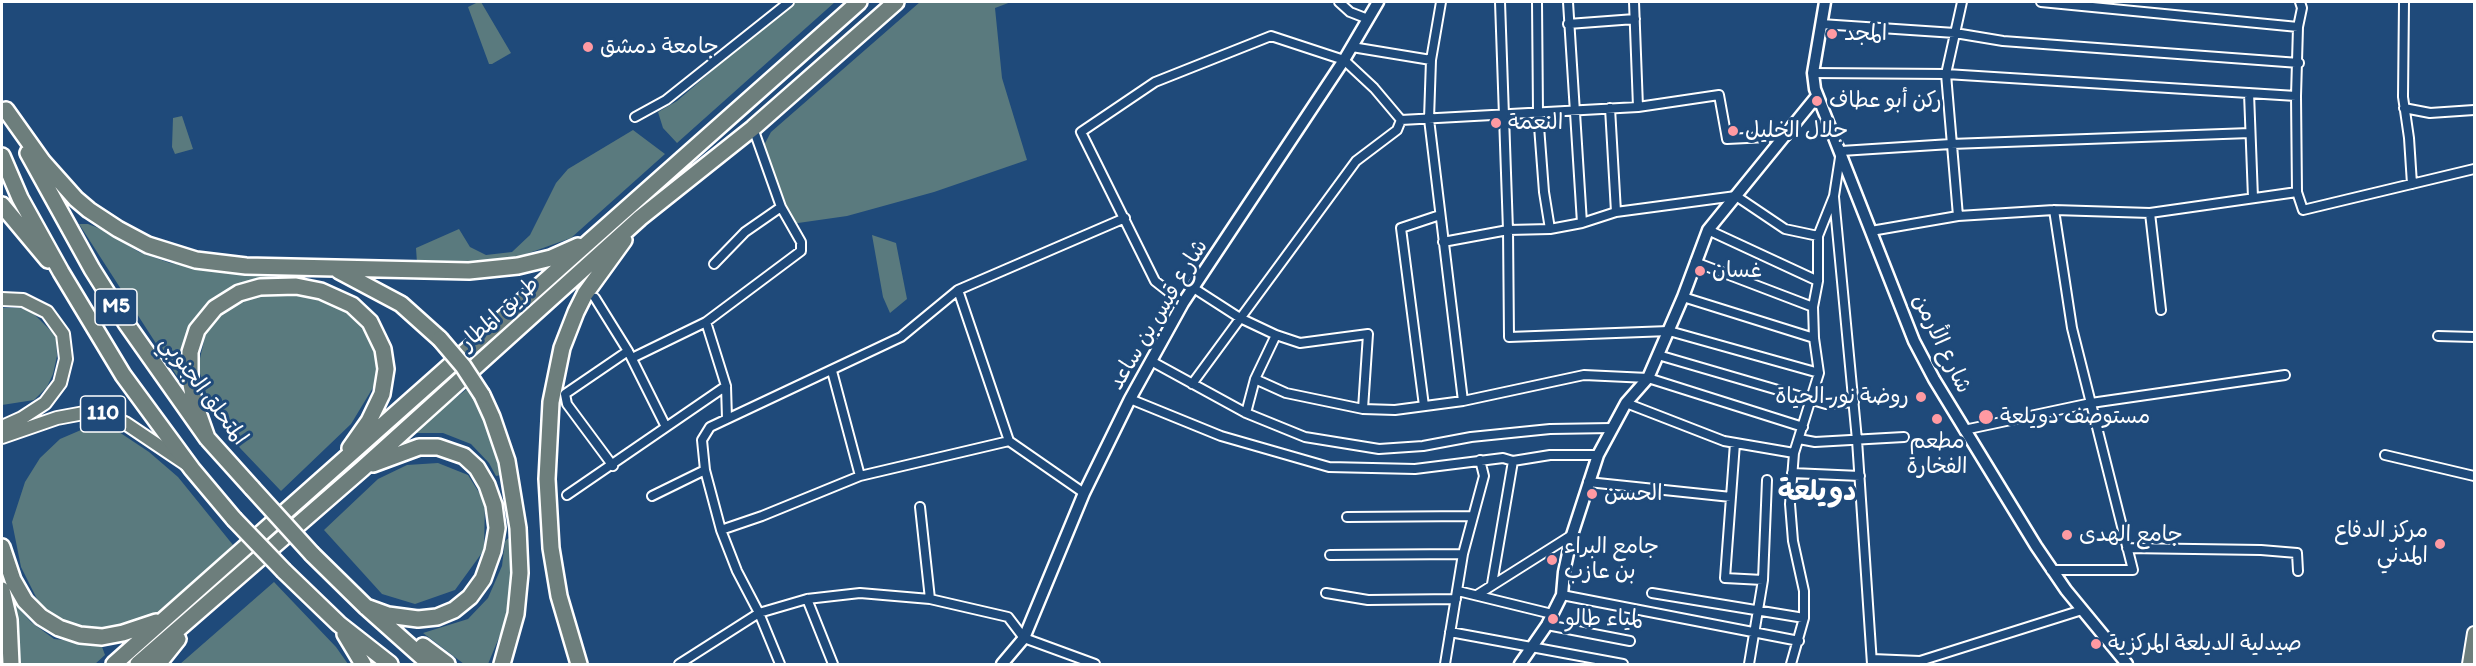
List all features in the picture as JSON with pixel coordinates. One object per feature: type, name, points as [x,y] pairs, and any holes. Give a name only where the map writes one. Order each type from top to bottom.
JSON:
[{"type":"highway","name":"طريق المطار","points":[[114,664],[859,2]]},
{"type":"highway","name":"طريق المطار","points":[[138,664],[362,469],[640,218],[753,128],[896,2]]},
{"type":"highway","points":[[4,104],[43,162],[76,199],[103,220],[133,237],[180,256],[213,263],[469,271],[502,269],[550,258],[596,237]]},
{"type":"highway","name":"المتحلق الجنوبي","points":[[4,104],[92,269],[138,341],[207,438],[312,554],[366,607],[430,664]]},
{"type":"highway","name":"M5","points":[[2,156],[20,198],[123,375],[192,469],[234,519],[284,571],[339,624],[390,664]]},
{"type":"highway","points":[[2,205],[37,249],[61,272]]},
{"type":"highway","points":[[579,664],[563,612],[551,548],[547,478],[551,402],[557,366],[576,312],[594,281],[640,218]]},
{"type":"highway","points":[[332,267],[358,279],[400,304],[440,339],[463,366],[482,395],[492,417],[507,460],[518,528],[520,573],[516,614],[502,664]]},
{"type":"highway","points":[[207,438],[197,412],[190,379],[192,339],[202,322],[222,302],[248,289],[284,286],[308,288],[345,301],[358,310],[375,331],[385,359],[386,378],[382,394],[369,421],[336,468]]},
{"type":"highway","points":[[362,469],[410,448],[429,446],[456,452],[471,461],[483,476],[494,505],[496,528],[493,551],[483,579],[470,597],[454,610],[437,617],[418,619],[388,615],[366,607]]},
{"type":"highway","points":[[2,547],[13,580],[25,602],[41,617],[60,628],[80,635],[102,637],[162,621]]},
{"type":"highway","points":[[2,590],[9,620],[9,664]]},
{"type":"highway","points":[[158,664],[200,612]]},
{"type":"highway","points":[[379,619],[401,630],[447,664]]},
{"type":"highway","points":[[339,624],[363,664]]},
{"type":"highway","points":[[2,641],[9,664]]},
{"type":"main road","name":"شارع قيس بن ساعد","points":[[1002,664],[1024,638],[1084,493],[1151,361],[1184,303],[1344,60],[1378,2]]},
{"type":"main road","name":"شارع الأرمن","points":[[1825,2],[1812,73],[1817,96],[1841,151],[1914,341],[1964,430],[2051,570],[2127,664]]},
{"type":"main road","points":[[1520,664],[1546,625],[1562,595],[1564,572],[1572,535],[1598,455],[1626,404],[1648,378],[1683,297],[1708,230],[1787,136],[1817,96]]},
{"type":"main road","name":"110","points":[[2,299],[23,300],[47,312],[63,334],[66,359],[60,383],[45,403],[22,418],[2,427]]},
{"type":"main road","name":"110","points":[[2,437],[57,418],[84,413],[101,414],[125,423],[192,469]]},
{"type":"main road","points":[[2469,664],[2475,633]]},
{"type":"street","points":[[635,117],[666,100],[789,2]]},
{"type":"street","points":[[1339,2],[1350,12],[1368,19]]},
{"type":"street","points":[[1442,2],[1431,60],[1429,119],[1463,401]]},
{"type":"street","points":[[1500,2],[1509,230],[1509,336],[1669,331],[1819,373]]},
{"type":"street","points":[[1537,2],[1538,113],[1544,192],[1550,229]]},
{"type":"street","points":[[1568,2],[1582,222]]},
{"type":"street","points":[[1635,2],[1638,107]]},
{"type":"street","points":[[1958,216],[1946,74],[1962,2]]},
{"type":"street","points":[[2041,2],[2298,27]]},
{"type":"street","points":[[2300,2],[2302,8],[2298,27],[2299,63],[2296,96],[2298,192],[2303,210],[2475,169]]},
{"type":"street","points":[[2404,2],[2403,97],[2412,184]]},
{"type":"street","points":[[1568,24],[1635,19]]},
{"type":"street","points":[[1821,24],[1954,33],[2003,41],[2299,63]]},
{"type":"street","points":[[1184,303],[1155,281],[1082,132],[1155,82],[1271,36],[1344,60],[1374,88],[1401,120]]},
{"type":"street","points":[[1352,47],[1431,60]]},
{"type":"street","points":[[1812,73],[1946,74],[2296,96]]},
{"type":"street","points":[[2249,93],[2253,198]]},
{"type":"street","points":[[1401,120],[1638,107],[1719,95],[1726,139],[1787,136]]},
{"type":"street","points":[[1610,108],[1616,212]]},
{"type":"street","points":[[2404,108],[2430,113],[2475,110]]},
{"type":"street","points":[[1192,384],[1356,161],[1397,130],[1401,120]]},
{"type":"street","points":[[613,466],[567,404],[565,394],[630,354],[706,322],[801,251],[801,242],[781,207],[753,128]]},
{"type":"street","points":[[1791,664],[1804,618],[1804,591],[1792,541],[1790,504],[1792,473],[1794,453],[1819,373],[1813,308],[1818,281],[1818,236],[1834,196],[1841,151],[1951,144],[2250,133]]},
{"type":"street","points":[[1871,231],[1958,216],[2054,210],[2150,213],[2298,192]]},
{"type":"street","points":[[1443,242],[1509,230],[1550,229],[1616,212],[1736,196],[1785,229],[1818,236]]},
{"type":"street","points":[[1834,196],[1854,402],[1872,662],[1920,661],[2082,610]]},
{"type":"street","points":[[714,264],[745,232],[781,207]]},
{"type":"street","points":[[2051,570],[2133,570],[2072,328],[2054,210]]},
{"type":"street","points":[[2150,213],[2161,309]]},
{"type":"street","points":[[1424,406],[1401,228],[1440,215]]},
{"type":"street","points":[[780,664],[759,613],[737,571],[721,530],[705,470],[702,440],[710,427],[901,337],[958,290],[1125,218]]},
{"type":"street","points":[[1708,230],[1818,281]]},
{"type":"street","points":[[1695,262],[1813,308]]},
{"type":"street","points":[[1195,289],[1240,318],[1276,335],[1300,343],[1368,334],[1363,409]]},
{"type":"street","points":[[958,290],[1009,441],[1084,493]]},
{"type":"street","points":[[1683,297],[1814,338]]},
{"type":"street","points":[[595,298],[630,354],[666,427]]},
{"type":"street","points":[[706,322],[726,386],[727,419]]},
{"type":"street","points":[[1246,413],[1255,379],[1276,335]]},
{"type":"street","points":[[2438,336],[2475,337]]},
{"type":"street","points":[[1658,355],[1826,404],[1854,402]]},
{"type":"street","points":[[1151,361],[1246,413],[1305,438],[1379,449],[1423,446],[1550,429],[1612,428]]},
{"type":"street","points":[[832,371],[860,476]]},
{"type":"street","points":[[1255,379],[1286,393],[1363,409],[1395,410],[1463,401],[1584,375],[1648,378],[1803,427]]},
{"type":"street","points":[[1964,430],[2091,403],[2285,375]]},
{"type":"street","points":[[567,495],[613,466],[726,386]]},
{"type":"street","points":[[1130,399],[1221,436],[1329,467],[1415,469],[1503,458],[1513,461],[1550,455],[1598,455]]},
{"type":"street","points":[[1626,404],[1724,441],[1794,453]]},
{"type":"street","points":[[1799,439],[1815,442],[1904,437]]},
{"type":"street","points":[[721,530],[860,476],[1009,441]]},
{"type":"street","points":[[1735,443],[1725,578],[1763,580]]},
{"type":"street","points":[[2385,455],[2475,476]]},
{"type":"street","points":[[1445,664],[1463,554],[1484,476],[1480,460]]},
{"type":"street","points":[[1492,584],[1513,461]]},
{"type":"street","points":[[652,496],[705,470]]},
{"type":"street","points":[[1792,473],[1860,476]]},
{"type":"street","points":[[1749,664],[1763,580],[1767,480]]},
{"type":"street","points":[[1588,482],[1731,497]]},
{"type":"street","points":[[920,507],[930,599]]},
{"type":"street","points":[[1347,517],[1473,516]]},
{"type":"street","points":[[1477,596],[1492,584],[1572,535]]},
{"type":"street","points":[[2127,548],[2261,550],[2297,553],[2298,571]]},
{"type":"street","points":[[1329,555],[1463,554]]},
{"type":"street","points":[[679,664],[759,613],[807,598],[860,593],[930,599],[1008,617],[1024,638],[1095,664]]},
{"type":"street","points":[[1326,593],[1368,600],[1477,596],[1552,614]]},
{"type":"street","points":[[1652,593],[1804,618]]},
{"type":"street","points":[[1562,595],[1799,641]]},
{"type":"street","points":[[807,598],[834,664]]},
{"type":"street","points":[[1546,625],[1630,641]]},
{"type":"street","points":[[1450,632],[1623,664]]},
{"type":"green space","points":[[481,2],[511,53],[492,64],[489,64],[468,7]]},
{"type":"green space","points":[[792,2],[835,2],[677,143],[663,128],[658,112],[677,101]]},
{"type":"green space","points":[[920,2],[1011,2],[995,8],[1002,78],[1027,160],[934,192],[847,216],[791,224],[763,147],[771,132]]},
{"type":"green space","points":[[182,116],[193,149],[175,154],[172,147],[173,118]]},
{"type":"green space","points":[[633,130],[665,154],[571,238],[515,258],[480,264],[417,263],[416,248],[459,229],[470,247],[486,255],[512,252],[530,235],[556,183],[568,169]]},
{"type":"green space","points":[[79,224],[88,224],[101,229],[139,252],[170,263],[274,277],[272,280],[226,290],[210,302],[198,315],[189,334],[181,354],[177,376]]},
{"type":"green space","points":[[872,235],[896,243],[907,299],[890,313],[883,297]]},
{"type":"green space","points":[[300,293],[350,308],[362,315],[379,347],[377,381],[351,424],[281,491],[240,448],[208,399],[198,367],[209,319],[239,297]]},
{"type":"green space","points":[[2,308],[20,308],[31,311],[56,336],[57,356],[53,374],[47,387],[34,400],[2,405]]},
{"type":"green space","points":[[467,389],[480,410],[492,441],[501,475],[496,476],[489,463],[471,444],[443,433],[411,433]]},
{"type":"green space","points":[[81,430],[119,432],[149,452],[178,477],[233,545],[148,624],[75,634],[41,607],[21,567],[12,522],[25,482],[40,458],[60,439]]},
{"type":"green space","points":[[438,463],[468,475],[485,502],[484,550],[455,590],[415,604],[382,594],[324,530],[378,479],[407,465]]},
{"type":"green space","points":[[511,536],[511,580],[505,623],[488,664],[464,664],[423,633],[468,619],[488,598],[502,566],[505,541]]},
{"type":"green space","points":[[274,582],[336,647],[348,664],[180,664]]},
{"type":"green space","points":[[13,602],[31,622],[54,639],[101,644],[105,655],[95,664],[19,664]]},
{"type":"place","name":"المجد","points":[[1832,34]]},
{"type":"place","name":"جامعة دمشق","points":[[588,47]]},
{"type":"place","name":"ركن أبو عطاف","points":[[1817,101]]},
{"type":"place","name":"النعمة","points":[[1496,123]]},
{"type":"place","name":"جلال الخليل","points":[[1733,131]]},
{"type":"place","name":"غسان","points":[[1700,271]]},
{"type":"place","name":"روضة نور الحياة","points":[[1921,397]]},
{"type":"place","name":"مستوصف دويلعة","points":[[1986,417]]},
{"type":"place","name":"مطعم الفخارة","points":[[1937,419]]},
{"type":"place","name":"الحسن","points":[[1592,494]]},
{"type":"place","name":"جامع الهدى","points":[[2067,535]]},
{"type":"place","name":"مركز الدفاع المدني","points":[[2440,544]]},
{"type":"place","name":"جامع البراء بن عازب","points":[[1552,560]]},
{"type":"place","name":"لمياء طالو","points":[[1553,619]]},
{"type":"place","name":"صيدلية الديلعة المركزية","points":[[2096,644]]},
{"type":"district","name":"دويلعة","points":[[1817,493]]}]
